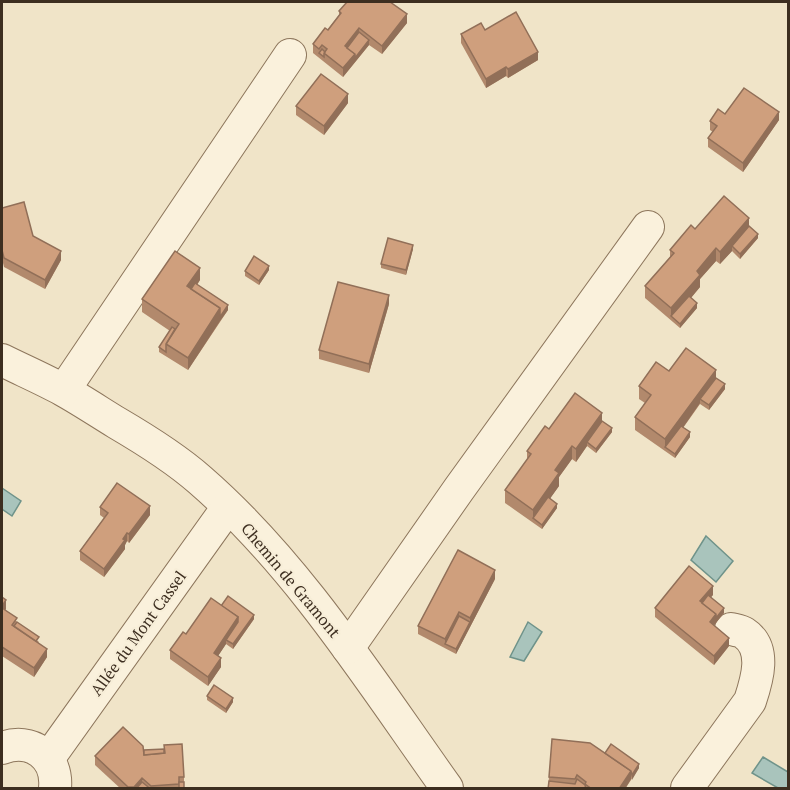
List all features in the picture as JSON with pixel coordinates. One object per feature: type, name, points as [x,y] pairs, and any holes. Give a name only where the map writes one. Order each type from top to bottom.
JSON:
[{"type":"street","points":[[63,390],[290,55]]},
{"type":"street","points":[[348,648],[648,226]]},
{"type":"street","name":"Chemin de Gramont","points":[[2,360],[63,390],[145,440],[199,479],[289,572],[348,648],[447,789]]},
{"type":"street","name":"Allée du Mont Cassel","points":[[48,759],[228,507]]},
{"type":"street","points":[[687,789],[750,701],[756,684],[759,666],[758,653],[752,640],[743,632],[731,628]]},
{"type":"street","points":[[2,748],[23,744],[41,752],[53,767],[56,777],[55,789]]},
{"type":"water","points":[[2,488],[21,501],[12,516],[2,509]]},
{"type":"water","points":[[706,536],[733,561],[716,582],[691,560]]},
{"type":"water","points":[[528,622],[542,632],[524,661],[510,657]]},
{"type":"water","points":[[763,757],[788,772],[788,788],[778,788],[752,773]]},
{"type":"building","points":[[347,2],[390,2],[407,14],[382,46],[359,28],[345,46],[355,54],[343,68],[324,53],[327,49],[322,45],[319,49],[313,44],[325,28],[328,30]]},
{"type":"building","points":[[516,12],[538,52],[486,79],[461,34],[481,23],[485,30]]},
{"type":"building","points":[[359,32],[369,40],[355,58],[355,54],[347,48]]},
{"type":"building","points":[[322,49],[325,52],[324,57],[319,53]]},
{"type":"building","points":[[321,74],[348,94],[324,126],[296,106]]},
{"type":"building","points":[[744,88],[779,112],[743,163],[708,138],[717,126],[710,121],[718,109],[725,114]]},
{"type":"building","points":[[724,196],[749,218],[720,252],[716,248],[697,271],[700,275],[671,308],[645,286],[674,253],[670,250],[691,225],[695,229]]},
{"type":"building","points":[[24,202],[33,236],[61,251],[45,280],[4,258],[2,208]]},
{"type":"building","points":[[749,226],[758,234],[740,254],[732,246]]},
{"type":"building","points":[[388,238],[413,245],[406,270],[381,264]]},
{"type":"building","points":[[175,251],[200,268],[187,286],[220,308],[188,358],[166,344],[179,324],[142,299]]},
{"type":"building","points":[[254,256],[269,266],[259,281],[245,271]]},
{"type":"building","points":[[338,282],[389,295],[369,364],[319,350]]},
{"type":"building","points":[[195,283],[228,305],[220,317],[220,308],[191,289]]},
{"type":"building","points":[[689,296],[697,303],[680,324],[671,316]]},
{"type":"building","points":[[172,327],[175,329],[166,344],[166,352],[159,347]]},
{"type":"building","points":[[686,348],[716,370],[665,439],[635,417],[651,395],[639,386],[656,362],[669,371]]},
{"type":"building","points":[[716,378],[725,384],[709,405],[700,399]]},
{"type":"building","points":[[575,393],[602,413],[576,449],[572,446],[555,470],[559,473],[533,510],[505,490],[531,454],[527,451],[545,426],[549,429]]},
{"type":"building","points":[[602,421],[612,428],[596,449],[587,442]]},
{"type":"building","points":[[681,426],[690,432],[675,454],[665,447]]},
{"type":"building","points":[[117,483],[150,506],[129,534],[127,533],[123,539],[125,540],[104,569],[80,551],[108,513],[100,507]]},
{"type":"building","points":[[548,497],[557,504],[542,525],[533,518]]},
{"type":"building","points":[[458,550],[495,570],[470,618],[459,612],[445,639],[418,626]]},
{"type":"building","points":[[689,566],[713,586],[700,601],[716,614],[710,622],[729,638],[714,656],[655,608]]},
{"type":"building","points":[[708,595],[724,608],[716,618],[716,614],[702,603]]},
{"type":"building","points":[[228,596],[254,615],[233,644],[226,640],[238,622],[238,617],[221,606]]},
{"type":"building","points":[[211,598],[238,617],[214,653],[221,658],[208,677],[170,650],[183,632],[186,634]]},
{"type":"building","points":[[2,608],[17,618],[12,625],[47,649],[34,668],[2,647]]},
{"type":"building","points":[[459,616],[470,622],[456,649],[445,644]]},
{"type":"building","points":[[17,622],[39,637],[36,641],[14,626]]},
{"type":"building","points":[[214,685],[233,698],[226,709],[207,696]]},
{"type":"building","points":[[123,727],[143,746],[144,755],[165,753],[164,745],[182,744],[184,777],[179,777],[179,784],[151,786],[142,778],[134,787],[128,787],[95,756]]},
{"type":"building","points":[[552,739],[590,743],[631,771],[619,789],[592,789],[577,775],[575,779],[549,777]]},
{"type":"building","points":[[611,744],[639,764],[632,775],[631,771],[605,753]]},
{"type":"building","points":[[164,749],[164,753],[144,755],[144,750]]},
{"type":"building","points":[[577,779],[585,785],[586,789],[548,789],[549,781],[575,784]]},
{"type":"building","points":[[142,782],[147,786],[150,789],[136,789]]},
{"type":"building","points":[[179,782],[184,782],[184,788],[179,789]]}]
